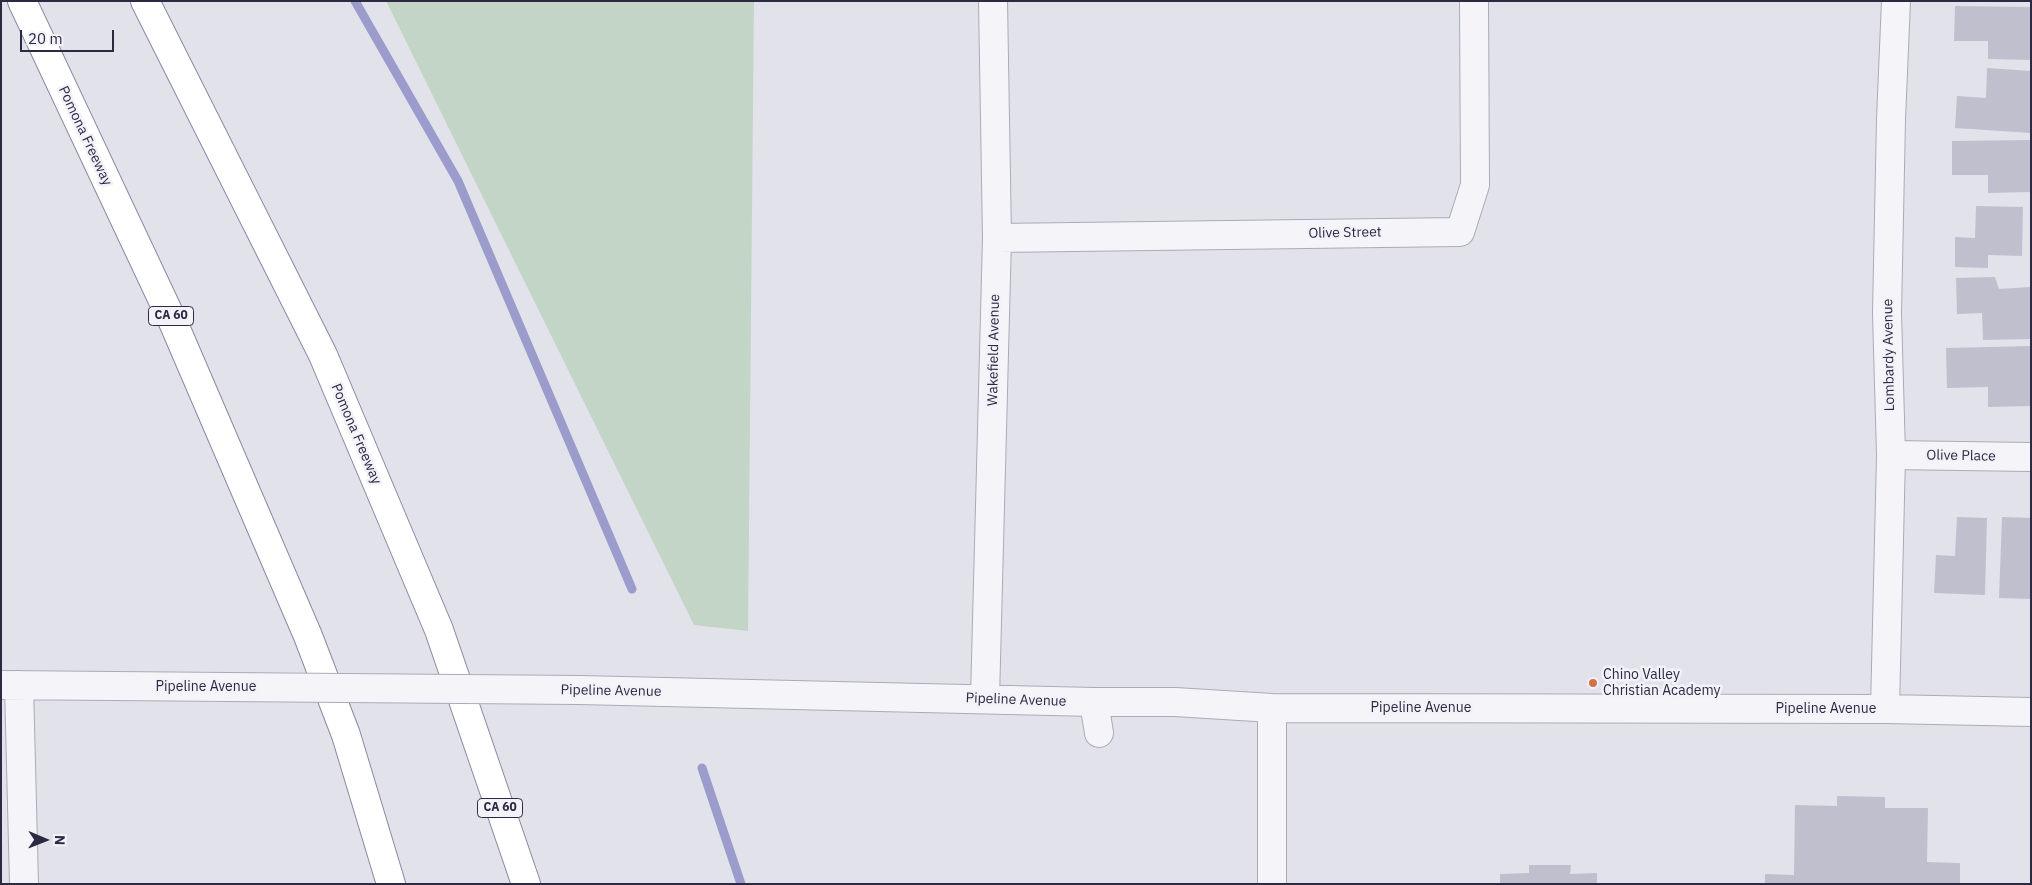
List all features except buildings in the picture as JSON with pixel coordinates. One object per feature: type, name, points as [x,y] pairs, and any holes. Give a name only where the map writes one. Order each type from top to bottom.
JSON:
[{"type":"highway","name":"Pomona Freeway","points":[[22,1],[173,322],[304,628],[346,735],[391,884]]},
{"type":"highway","name":"Pomona Freeway","points":[[145,1],[323,355],[439,630],[526,884]]},
{"type":"street","name":"Wakefield Avenue","points":[[985,698],[997,238],[993,1]]},
{"type":"street","name":"Olive Street","points":[[997,238],[1460,232],[1475,185],[1474,1]]},
{"type":"street","name":"Lombardy Avenue","points":[[1885,708],[1891,455],[1887,314],[1891,119],[1896,1]]},
{"type":"street","name":"Olive Place","points":[[1891,455],[2031,457]]},
{"type":"street","name":"Pipeline Avenue","points":[[10,685],[579,690],[1094,702],[1175,702],[1272,708],[1885,708],[2031,712]]},
{"type":"street","points":[[10,685],[24,884]]},
{"type":"street","points":[[1094,702],[1099,733]]},
{"type":"street","points":[[1272,708],[1272,884]]},
{"type":"green space","points":[[386,1],[754,1],[748,631],[694,625]]},
{"type":"waterway","points":[[355,1],[458,181],[632,589]]},
{"type":"waterway","points":[[702,768],[741,884]]},
{"type":"place","name":"Chino Valley Christian Academy","points":[[1593,683]]}]
